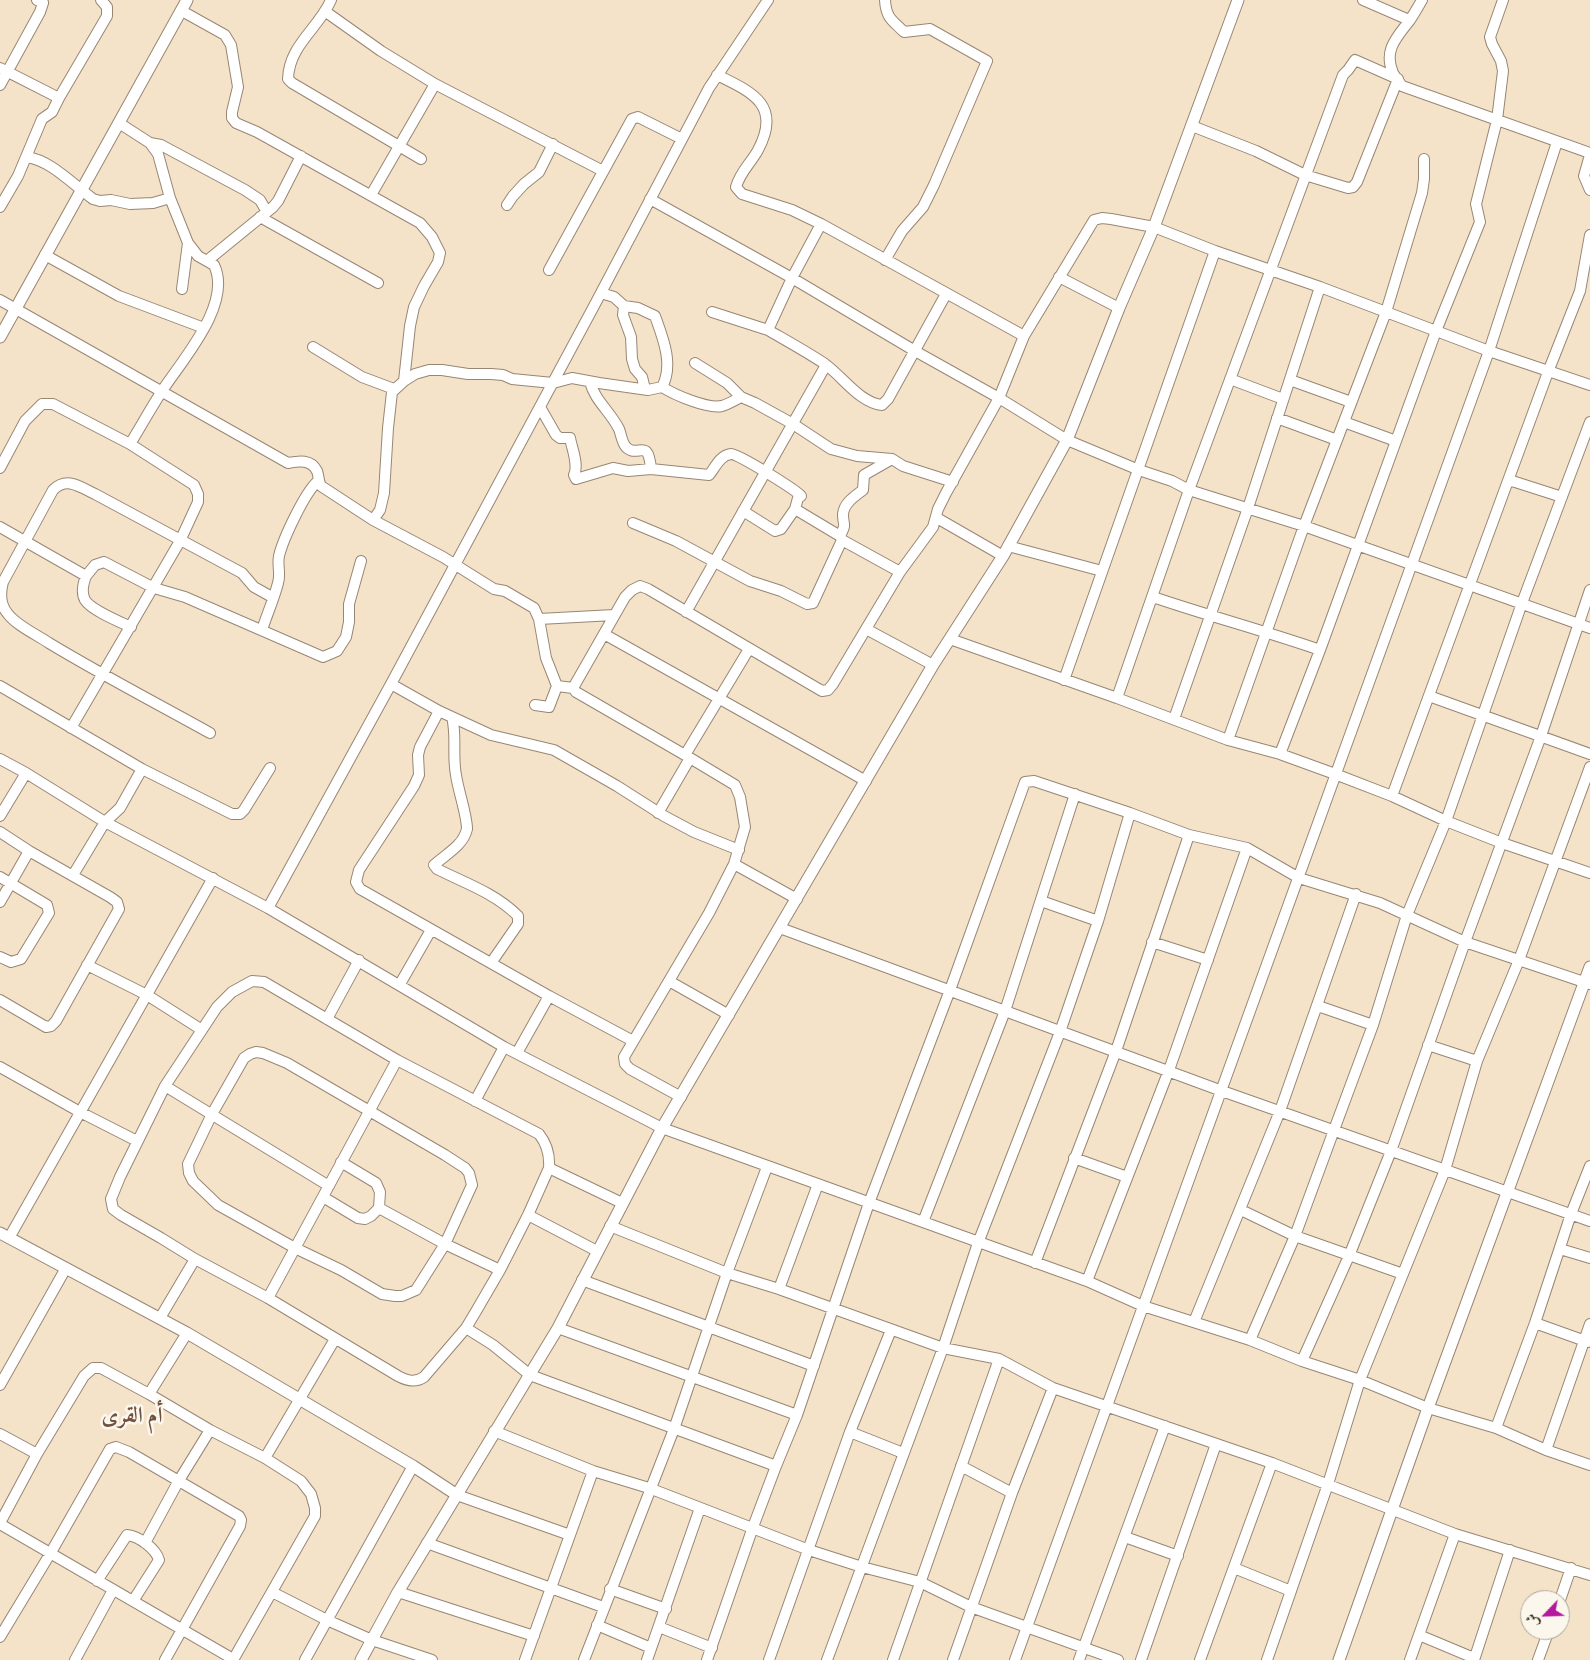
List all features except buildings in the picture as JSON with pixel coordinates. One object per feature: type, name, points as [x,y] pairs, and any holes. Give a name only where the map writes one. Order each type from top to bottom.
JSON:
[{"type":"street","points":[[0,85],[4,70],[40,12],[42,4],[37,0]]},
{"type":"street","points":[[0,207],[18,176],[42,119],[52,112],[106,16],[107,7],[101,0]]},
{"type":"street","points":[[0,337],[188,0]]},
{"type":"street","points":[[331,0],[326,12],[303,38],[292,58],[288,79],[421,159]]},
{"type":"street","points":[[268,908],[392,684],[682,139],[717,76],[768,0]]},
{"type":"street","points":[[885,0],[888,17],[904,32],[930,29],[987,61],[934,185],[922,207],[902,231],[885,260]]},
{"type":"street","points":[[361,1660],[427,1543],[558,1328],[662,1128],[933,665],[1006,551],[1067,440],[1119,308],[1154,227],[1238,0]]},
{"type":"street","points":[[1363,0],[1410,20]]},
{"type":"street","points":[[1422,0],[1410,20],[1400,31],[1390,50],[1390,62],[1394,75],[1402,86],[1590,154],[1584,176],[1590,190]]},
{"type":"street","points":[[1280,754],[1320,650],[1436,331],[1480,222],[1476,204],[1497,120],[1503,71],[1501,61],[1490,37],[1503,0]]},
{"type":"street","points":[[182,11],[225,35],[231,46],[238,87],[232,112],[232,118],[236,123],[257,132],[372,195],[420,223],[432,237],[440,253],[438,262],[414,307],[404,380]]},
{"type":"street","points":[[326,12],[381,51],[435,84],[603,171]]},
{"type":"street","points":[[1118,698],[1189,490],[1342,75],[1355,60],[1398,79]]},
{"type":"street","points":[[4,70],[60,98]]},
{"type":"street","points":[[717,76],[745,89],[765,109],[768,117],[768,125],[759,149],[741,174],[736,187],[742,194],[792,210],[821,224],[1024,336]]},
{"type":"street","points":[[1192,126],[1256,151],[1306,175],[1348,188],[1353,187],[1358,182],[1398,79]]},
{"type":"street","points":[[372,195],[435,84]]},
{"type":"street","points":[[549,270],[632,119],[638,117],[682,139]]},
{"type":"street","points":[[119,124],[150,143],[162,145],[245,190],[260,200],[264,215],[378,283]]},
{"type":"street","points":[[1015,1660],[1299,878],[1410,564],[1489,351],[1557,142]]},
{"type":"street","points":[[130,444],[162,391],[204,328],[215,303],[219,279],[214,265],[198,256],[188,243],[170,198],[158,154],[150,143]]},
{"type":"street","points":[[508,205],[524,184],[539,172],[553,144]]},
{"type":"street","points":[[208,260],[264,215],[278,201],[301,156]]},
{"type":"street","points":[[26,157],[36,158],[48,165],[93,199],[100,201],[111,200],[130,204],[153,203],[170,198]]},
{"type":"street","points":[[1228,740],[1304,526],[1386,312],[1422,193],[1424,159]]},
{"type":"street","points":[[650,200],[792,278],[999,398],[1067,440],[1139,470],[1172,481],[1189,490],[1304,526],[1590,628]]},
{"type":"street","points":[[574,688],[624,597],[640,586],[822,690],[828,690],[900,572],[933,527],[938,510],[999,398],[1024,336],[1094,220],[1102,218],[1111,219],[1154,227],[1489,351],[1590,385]]},
{"type":"street","points":[[768,330],[792,278],[821,224]]},
{"type":"street","points":[[1392,796],[1548,372],[1580,291],[1590,234]]},
{"type":"street","points":[[182,289],[188,243]]},
{"type":"street","points":[[1064,680],[1215,251]]},
{"type":"street","points":[[45,255],[119,296],[204,328]]},
{"type":"street","points":[[1058,278],[1119,308]]},
{"type":"street","points":[[1174,720],[1248,508],[1320,287]]},
{"type":"street","points":[[373,520],[380,510],[384,493],[390,403],[394,389],[404,380],[415,374],[428,370],[442,370],[468,374],[491,374],[512,379],[553,383],[572,378],[654,390],[662,387],[666,379],[667,357],[655,316],[638,308],[624,306],[614,298],[601,293]]},
{"type":"street","points":[[712,312],[768,330],[826,365],[874,404],[882,405],[888,399],[946,294]]},
{"type":"street","points":[[0,300],[288,463],[305,461],[312,464],[318,472],[318,481],[321,486],[373,520],[422,544],[494,589],[505,591],[529,604],[534,608],[540,619],[546,658],[557,686],[549,707],[535,705]]},
{"type":"street","points":[[624,306],[623,315],[630,337],[632,359],[635,369],[642,377],[645,389]]},
{"type":"street","points":[[313,347],[362,377],[394,389]]},
{"type":"street","points":[[694,363],[727,383],[741,397],[793,424],[831,449],[857,456],[892,459],[903,466],[953,482]]},
{"type":"street","points":[[686,612],[826,365]]},
{"type":"street","points":[[1230,379],[1283,399]]},
{"type":"street","points":[[1290,380],[1351,402]]},
{"type":"street","points":[[590,382],[595,395],[618,427],[625,446],[645,450],[649,454],[652,469]]},
{"type":"street","points":[[662,387],[673,394],[708,406],[721,406],[741,397]]},
{"type":"street","points":[[2,461],[25,421],[42,404],[53,404],[130,444],[194,486],[198,494],[198,502],[154,588],[71,728]]},
{"type":"street","points":[[540,407],[556,436],[570,438],[576,479],[613,468],[628,471],[652,469],[709,475],[722,458],[730,454],[736,454],[801,496],[798,498],[795,509],[781,530],[775,531],[743,511]]},
{"type":"street","points":[[1277,418],[1337,440]]},
{"type":"street","points":[[1344,422],[1396,441]]},
{"type":"street","points":[[1250,1340],[1295,1236],[1373,1025],[1407,915],[1446,821],[1522,603],[1590,422]]},
{"type":"street","points":[[633,523],[676,541],[750,581],[781,591],[807,604],[813,603],[846,525],[843,513],[848,501],[863,490],[864,475],[892,459]]},
{"type":"street","points":[[1508,480],[1562,497]]},
{"type":"street","points":[[262,630],[280,577],[278,565],[282,543],[289,526],[312,487],[318,481]]},
{"type":"street","points":[[210,733],[102,675],[8,615],[1,603],[0,590],[3,582],[53,490],[59,484],[66,483],[88,490],[242,573],[254,586],[272,597]]},
{"type":"street","points":[[795,509],[900,572]]},
{"type":"street","points":[[937,518],[1006,551],[1102,571]]},
{"type":"street","points":[[0,527],[86,576]]},
{"type":"street","points":[[131,627],[92,607],[85,601],[83,591],[86,576],[95,565],[104,562],[154,588],[185,597],[323,656],[338,651],[346,637],[350,622],[349,604],[361,561]]},
{"type":"street","points":[[1302,1360],[1349,1256],[1391,1151],[1541,736],[1590,590]]},
{"type":"street","points":[[1153,597],[1210,617],[1266,632],[1320,650]]},
{"type":"street","points":[[540,619],[614,615]]},
{"type":"street","points":[[866,629],[933,665]]},
{"type":"street","points":[[604,634],[866,781]]},
{"type":"street","points":[[950,638],[1118,698],[1228,740],[1280,754],[1335,774],[1502,843],[1590,873]]},
{"type":"street","points":[[658,813],[749,649]]},
{"type":"street","points":[[392,684],[439,712],[491,735],[554,750],[617,786],[658,813],[694,832],[739,850]]},
{"type":"street","points":[[557,686],[574,688],[576,692],[735,785],[738,792],[745,827],[734,864],[708,913],[624,1057],[625,1064],[635,1072],[681,1096]]},
{"type":"street","points":[[0,688],[142,769],[232,814],[240,814],[270,768]]},
{"type":"street","points":[[1429,696],[1590,754]]},
{"type":"street","points":[[439,712],[420,747],[418,755],[420,775],[360,870],[356,882],[360,889],[549,996],[633,1041]]},
{"type":"street","points":[[452,717],[455,738],[453,753],[467,829],[466,834],[454,849],[434,866],[490,894],[518,916],[518,924],[491,963]]},
{"type":"street","points":[[0,759],[105,822],[268,908],[400,984],[504,1047],[662,1128],[1087,1281],[1143,1306],[1250,1340],[1360,1380],[1428,1408],[1496,1428],[1546,1450],[1590,1465]]},
{"type":"street","points":[[1267,1660],[1328,1484],[1360,1380],[1445,1170],[1477,1061],[1519,960],[1590,767]]},
{"type":"street","points":[[73,875],[105,822],[120,808],[142,769]]},
{"type":"street","points":[[0,816],[26,773]]},
{"type":"street","points":[[707,1660],[753,1527],[797,1414],[869,1203],[950,990],[1025,782],[1034,781],[1075,794],[1188,835],[1247,848],[1299,878],[1356,894],[1465,942],[1587,983]]},
{"type":"street","points":[[922,1222],[1005,1011],[1075,794]]},
{"type":"street","points":[[827,1660],[943,1348],[978,1243],[1060,1032],[1098,921],[1130,813]]},
{"type":"street","points":[[0,832],[117,902],[120,909],[56,1021],[51,1026],[46,1027],[1,1002]]},
{"type":"street","points":[[1035,1262],[1116,1051],[1188,835]]},
{"type":"street","points":[[1087,1281],[1168,1070],[1247,848]]},
{"type":"street","points":[[0,902],[29,850]]},
{"type":"street","points":[[734,864],[797,899]]},
{"type":"street","points":[[0,877],[47,905],[49,913],[21,959],[11,962],[0,957]]},
{"type":"street","points":[[213,878],[80,1112],[4,1236],[187,1333],[413,1466],[457,1496],[570,1535]]},
{"type":"street","points":[[1194,1322],[1280,1111],[1356,894]]},
{"type":"street","points":[[1041,901],[1098,921]]},
{"type":"street","points":[[780,928],[1222,1091],[1590,1222]]},
{"type":"street","points":[[400,984],[431,930]]},
{"type":"street","points":[[1152,942],[1208,960]]},
{"type":"street","points":[[327,1018],[359,960]]},
{"type":"street","points":[[87,965],[147,995],[202,1030]]},
{"type":"street","points":[[1339,1660],[1428,1408],[1587,983],[1590,967]]},
{"type":"street","points":[[252,981],[264,982],[397,1060],[539,1134],[546,1143],[549,1153],[549,1168],[500,1270],[466,1328],[424,1377],[418,1381],[406,1380],[268,1298],[195,1260],[162,1238],[121,1215],[114,1208],[111,1199],[137,1141],[165,1086],[202,1030],[217,1008],[232,992],[252,981]]},
{"type":"street","points":[[669,981],[729,1015]]},
{"type":"street","points":[[517,1053],[549,996]]},
{"type":"street","points":[[1318,1006],[1373,1025]]},
{"type":"street","points":[[1428,1045],[1477,1061]]},
{"type":"street","points":[[475,1101],[504,1047]]},
{"type":"street","points":[[256,1052],[287,1063],[370,1113],[465,1168],[469,1173],[472,1185],[446,1244],[416,1290],[402,1296],[382,1294],[341,1270],[295,1248],[218,1205],[193,1181],[189,1173],[188,1164],[212,1114],[244,1058],[256,1052]]},
{"type":"street","points":[[268,1298],[341,1162],[370,1113],[397,1060]]},
{"type":"street","points":[[0,1067],[80,1112],[137,1141]]},
{"type":"street","points":[[165,1086],[329,1186]]},
{"type":"street","points":[[1074,1158],[1127,1177]]},
{"type":"street","points":[[323,1197],[358,1218],[365,1219],[379,1208],[380,1192],[376,1183],[341,1162]]},
{"type":"street","points":[[1496,1428],[1535,1322],[1571,1214],[1590,1166]]},
{"type":"street","points":[[584,1660],[649,1488],[674,1429],[727,1272],[767,1167]]},
{"type":"street","points":[[549,1168],[622,1203]]},
{"type":"street","points":[[779,1289],[818,1184]]},
{"type":"street","points":[[379,1208],[500,1270]]},
{"type":"street","points":[[1241,1210],[1295,1236],[1403,1274]]},
{"type":"street","points":[[528,1215],[597,1251]]},
{"type":"street","points":[[610,1226],[727,1272],[834,1308],[943,1348],[999,1359],[1053,1388],[1272,1463],[1456,1534],[1590,1575]]},
{"type":"street","points":[[1560,1249],[1590,1258]]},
{"type":"street","points":[[160,1318],[195,1260]]},
{"type":"street","points":[[0,1385],[66,1268]]},
{"type":"street","points":[[582,1280],[814,1366]]},
{"type":"street","points":[[1535,1322],[1587,1341]]},
{"type":"street","points":[[1546,1450],[1587,1341],[1590,1324]]},
{"type":"street","points":[[466,1328],[493,1345],[530,1375],[776,1466]]},
{"type":"street","points":[[558,1328],[797,1414]]},
{"type":"street","points":[[769,1660],[850,1432],[891,1330]]},
{"type":"street","points":[[149,1394],[187,1333]]},
{"type":"street","points":[[265,1458],[335,1339]]},
{"type":"street","points":[[893,1660],[999,1359]]},
{"type":"street","points":[[93,1368],[101,1368],[149,1394],[301,1480],[311,1494],[315,1512],[312,1522],[233,1660],[0,1524],[37,1454],[84,1376],[93,1368]]},
{"type":"street","points":[[953,1660],[1012,1493],[1053,1388]]},
{"type":"street","points":[[1079,1660],[1164,1426]]},
{"type":"street","points":[[145,1543],[178,1482],[210,1430]]},
{"type":"street","points":[[494,1431],[593,1471],[649,1488],[809,1550],[862,1567],[920,1582],[971,1607],[1118,1660]]},
{"type":"street","points":[[850,1432],[903,1453]]},
{"type":"street","points":[[0,1434],[37,1454]]},
{"type":"street","points":[[1141,1660],[1216,1444]]},
{"type":"street","points":[[0,1637],[110,1449],[116,1447],[122,1448],[239,1516],[241,1520],[240,1526],[165,1660]]},
{"type":"street","points":[[1200,1660],[1272,1463]]},
{"type":"street","points":[[305,1660],[413,1466]]},
{"type":"street","points":[[961,1466],[1012,1493]]},
{"type":"street","points":[[525,1660],[593,1471]]},
{"type":"street","points":[[647,1660],[700,1508]]},
{"type":"street","points":[[1410,1660],[1456,1534]]},
{"type":"street","points":[[97,1581],[127,1535],[131,1535],[145,1543],[155,1551],[159,1560],[133,1602]]},
{"type":"street","points":[[1125,1537],[1178,1556]]},
{"type":"street","points":[[427,1543],[603,1607]]},
{"type":"street","points":[[1419,1634],[1474,1659],[1510,1550]]},
{"type":"street","points":[[1234,1568],[1291,1591]]},
{"type":"street","points":[[1563,1590],[1571,1568]]},
{"type":"street","points":[[610,1589],[666,1609]]},
{"type":"street","points":[[75,1660],[113,1590]]},
{"type":"street","points":[[272,1592],[372,1640],[432,1660]]},
{"type":"street","points":[[398,1592],[534,1636]]},
{"type":"street","points":[[597,1625],[652,1648]]},
{"type":"street","points":[[659,1627],[712,1648]]},
{"type":"street","points":[[1538,1660],[1545,1640]]},
{"type":"district","name":"أم القرى","points":[[132,1416]]}]
